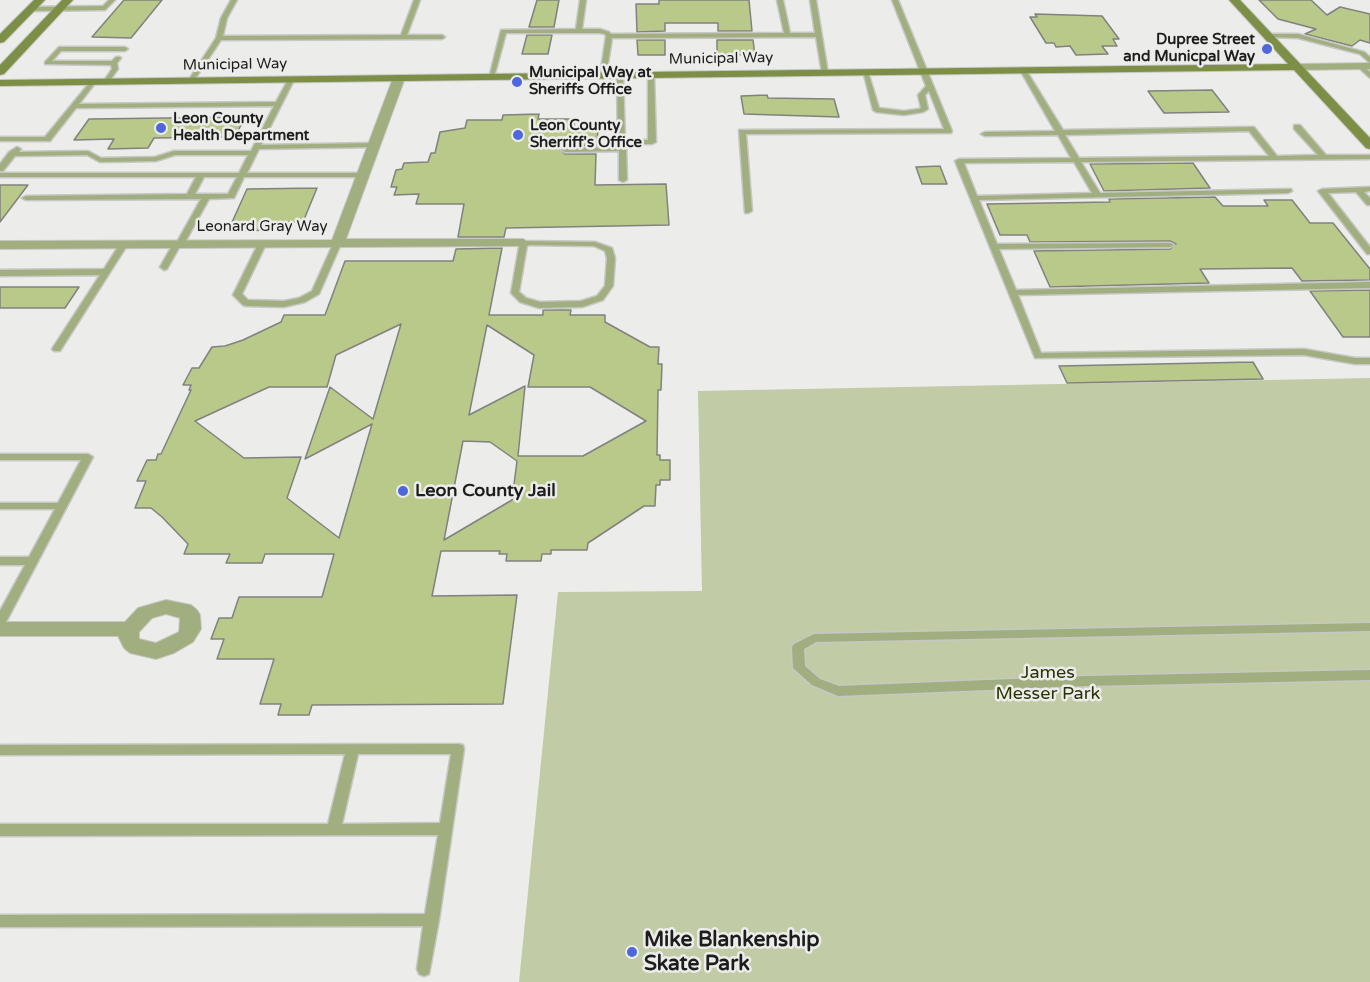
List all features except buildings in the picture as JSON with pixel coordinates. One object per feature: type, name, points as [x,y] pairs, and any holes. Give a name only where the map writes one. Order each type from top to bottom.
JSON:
[{"type":"street","points":[[0,40],[5,31],[40,0]]},
{"type":"street","points":[[1234,0],[1370,145]]},
{"type":"street","points":[[0,72],[64,4]]},
{"type":"street","name":"Municipal Way","points":[[0,83],[1366,64]]},
{"type":"street","points":[[337,244],[399,78]]},
{"type":"street","name":"Leonard Gray Way","points":[[0,245],[523,243]]},
{"type":"street","points":[[0,629],[130,629]]},
{"type":"lane","points":[[32,9],[64,4],[105,8],[112,0]]},
{"type":"lane","points":[[192,81],[219,38],[224,18],[234,0]]},
{"type":"lane","points":[[403,37],[417,0]]},
{"type":"lane","points":[[579,31],[583,0]]},
{"type":"lane","points":[[780,0],[787,35]]},
{"type":"lane","points":[[813,0],[825,73]]},
{"type":"lane","points":[[748,211],[742,132],[948,131],[895,0]]},
{"type":"lane","points":[[491,77],[503,31],[600,31],[609,36],[819,35]]},
{"type":"lane","points":[[603,76],[609,36]]},
{"type":"lane","points":[[1268,36],[1298,36],[1362,53],[1370,76]]},
{"type":"lane","points":[[219,38],[442,37]]},
{"type":"lane","points":[[106,82],[115,69],[114,63],[125,49],[58,49],[47,63],[114,63]]},
{"type":"lane","points":[[1023,70],[1098,196]]},
{"type":"lane","points":[[865,72],[876,110],[917,112],[925,109],[921,95],[930,86]]},
{"type":"lane","points":[[621,75],[623,180]]},
{"type":"lane","points":[[565,150],[652,142],[651,75]]},
{"type":"lane","points":[[26,198],[231,196],[291,80]]},
{"type":"lane","points":[[0,139],[47,139],[93,82]]},
{"type":"lane","points":[[923,103],[937,103]]},
{"type":"lane","points":[[74,106],[279,104]]},
{"type":"lane","points":[[1297,127],[1324,157]]},
{"type":"lane","points":[[985,134],[1251,129],[1275,158]]},
{"type":"lane","points":[[0,170],[25,139]]},
{"type":"lane","points":[[12,154],[88,153],[100,160],[156,159],[174,153],[374,145]]},
{"type":"lane","points":[[1370,157],[959,161],[1038,356],[1304,352],[1355,361],[1370,361]]},
{"type":"lane","points":[[0,175],[363,175]]},
{"type":"lane","points":[[190,196],[201,175]]},
{"type":"lane","points":[[1370,189],[1322,191],[1370,252]]},
{"type":"lane","points":[[1358,190],[1370,203]]},
{"type":"lane","points":[[975,198],[1288,191]]},
{"type":"lane","points":[[164,267],[206,196]]},
{"type":"lane","points":[[523,243],[595,244],[609,250],[611,258],[609,286],[600,298],[582,304],[539,305],[524,300],[515,292],[523,243]]},
{"type":"lane","points":[[57,349],[124,244]]},
{"type":"lane","points":[[262,244],[237,295],[246,303],[284,304],[302,300],[316,292],[337,244]]},
{"type":"lane","points":[[994,247],[1170,245]]},
{"type":"lane","points":[[0,273],[106,272]]},
{"type":"lane","points":[[1012,293],[1370,285]]},
{"type":"lane","points":[[0,457],[88,457],[0,622]]},
{"type":"lane","points":[[0,506],[62,506]]},
{"type":"lane","points":[[0,561],[33,561]]},
{"type":"lane","points":[[1370,627],[814,638],[798,647],[799,668],[816,682],[838,691],[1087,681],[1370,675]]},
{"type":"lane","points":[[0,750],[458,748],[424,969]]},
{"type":"lane","points":[[334,829],[353,749]]},
{"type":"lane","points":[[0,830],[446,829]]},
{"type":"lane","points":[[0,921],[432,920]]},
{"type":"green space","name":"James Messer Park","points":[[1370,378],[1370,982],[519,982],[558,592],[702,591],[698,391]]},
{"type":"place","name":"Dupree Street and Municpal Way","points":[[1267,49]]},
{"type":"place","name":"Municipal Way at Sheriffs Office","points":[[517,82]]},
{"type":"place","name":"Leon County Health Department","points":[[161,128]]},
{"type":"place","name":"Leon County Sherriff's Office","points":[[518,135]]},
{"type":"place","name":"Leon County Jail","points":[[403,491]]},
{"type":"place","name":"Mike Blankenship Skate Park","points":[[632,952]]}]
